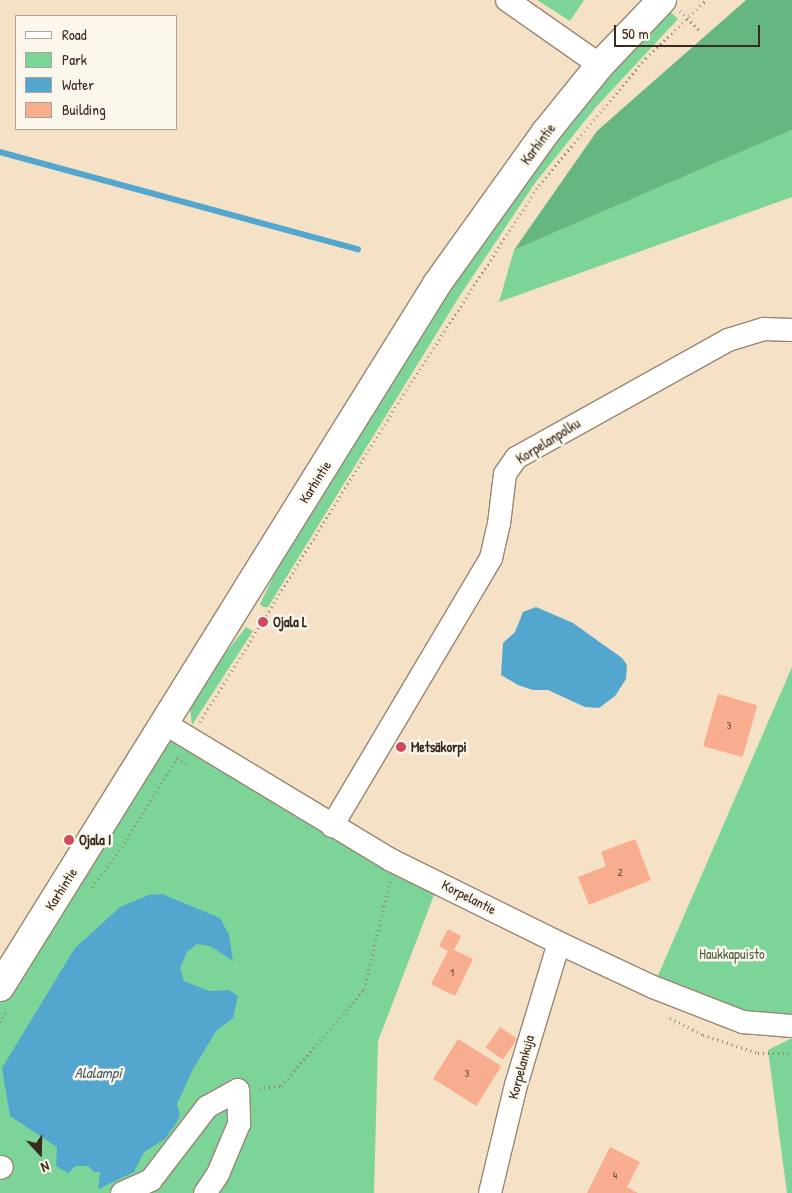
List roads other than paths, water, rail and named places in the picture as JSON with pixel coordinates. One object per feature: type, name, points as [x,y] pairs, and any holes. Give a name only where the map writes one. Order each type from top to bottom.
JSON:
[{"type":"street","points":[[507,0],[600,65]]},
{"type":"street","name":"Karhintie","points":[[5,996],[164,723],[438,284],[539,141],[600,65],[662,0]]},
{"type":"street","name":"Korpelanpolku","points":[[332,826],[491,558],[499,524],[505,474],[516,458],[728,340],[764,329],[792,330]]},
{"type":"street","name":"Korpelantie","points":[[164,723],[391,860],[653,988],[743,1022],[792,1026]]},
{"type":"street","name":"Korpelankuja","points":[[490,1193],[516,1084],[560,943]]},
{"type":"street","points":[[122,1193],[152,1180],[207,1107],[238,1090],[239,1124],[218,1174],[205,1193]]},
{"type":"water","points":[[536,607],[573,623],[622,658],[627,665],[626,679],[615,696],[599,708],[585,707],[548,690],[533,690],[518,685],[501,675],[503,643],[515,632],[523,612]]},
{"type":"water","name":"Alalampi","points":[[162,894],[220,918],[229,935],[233,961],[210,946],[197,944],[187,952],[180,968],[184,981],[209,991],[229,990],[238,996],[233,1018],[216,1031],[192,1071],[177,1104],[180,1115],[165,1139],[144,1152],[134,1172],[98,1189],[100,1172],[94,1172],[88,1166],[76,1166],[68,1173],[56,1166],[57,1147],[10,1116],[2,1068],[75,948],[120,907],[149,895]]},
{"type":"waterway","points":[[0,152],[358,249]]},
{"type":"place","name":"Ojala L","points":[[263,622]]},
{"type":"place","name":"Metsäkorpi","points":[[401,747]]},
{"type":"place","name":"Ojala I","points":[[69,840]]},
{"type":"park label","name":"Haukkapuisto","points":[[732,954]]}]
